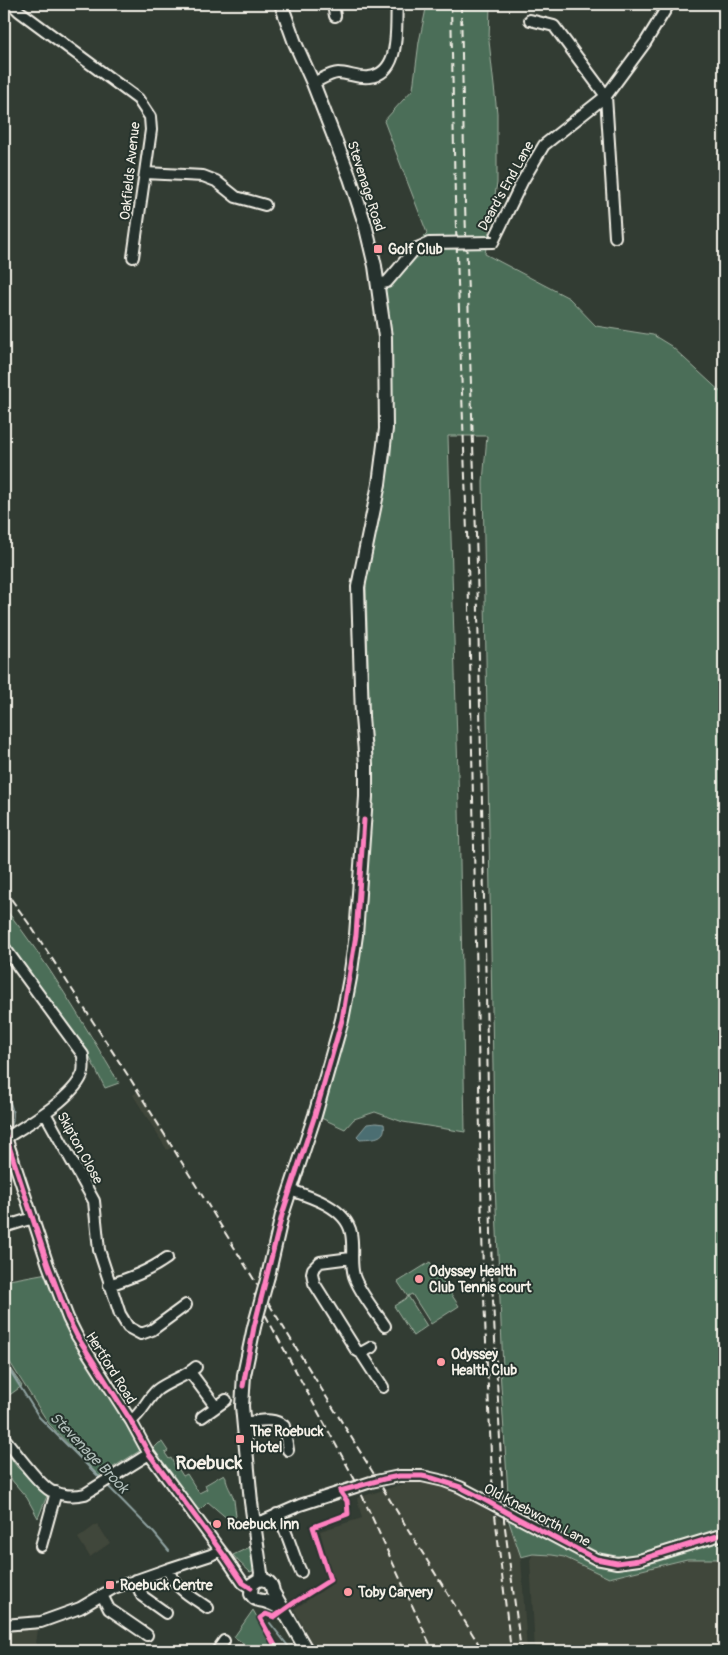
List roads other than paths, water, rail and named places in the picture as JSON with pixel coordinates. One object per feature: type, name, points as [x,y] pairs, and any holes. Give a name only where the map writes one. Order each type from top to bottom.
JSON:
[{"type":"main road","name":"Stevenage Road","points":[[260,1579],[260,1564],[244,1422],[243,1386],[254,1327],[282,1215],[315,1115],[342,1020],[356,935],[363,844],[366,764],[362,717],[358,587],[379,484],[386,429],[385,336],[378,284],[365,224],[350,178],[282,4]]},
{"type":"main road","points":[[260,1579],[270,1582],[272,1587],[269,1597],[259,1601],[254,1599],[250,1588],[252,1584],[260,1579]]},
{"type":"main road","points":[[269,1597],[283,1610],[307,1651]]},
{"type":"street","name":"Oakfields Avenue","points":[[12,4],[138,99],[150,117],[151,130],[146,173],[133,257]]},
{"type":"street","points":[[333,4],[335,16]]},
{"type":"street","points":[[313,83],[337,73],[369,78],[382,72],[391,62],[395,50],[397,4]]},
{"type":"street","name":"Deard's End Lane","points":[[378,284],[387,282],[415,249],[429,243],[493,242],[522,182],[544,145],[606,96],[670,4]]},
{"type":"street","points":[[530,20],[554,26],[606,96],[615,237]]},
{"type":"street","points":[[146,173],[203,176],[216,181],[236,197],[265,205]]},
{"type":"street","points":[[4,948],[83,1055],[83,1074],[67,1094],[45,1113],[5,1134]]},
{"type":"street","name":"Skipton Close","points":[[45,1113],[94,1201],[98,1250],[120,1314],[128,1327],[141,1334],[152,1330],[186,1305]]},
{"type":"street","name":"Hertford Road","points":[[5,1134],[68,1318],[149,1454],[243,1583],[250,1588]]},
{"type":"street","points":[[290,1190],[327,1205],[338,1212],[347,1222],[351,1234],[351,1258],[356,1282],[385,1326]]},
{"type":"street","points":[[4,1227],[33,1218]]},
{"type":"street","points":[[109,1285],[145,1272],[167,1258]]},
{"type":"street","points":[[351,1258],[320,1262],[313,1269],[314,1283],[356,1350],[361,1353],[384,1387]]},
{"type":"street","points":[[361,1353],[372,1347]]},
{"type":"street","points":[[131,1421],[138,1416],[146,1403],[158,1390],[193,1370],[216,1406]]},
{"type":"street","points":[[202,1417],[226,1400]]},
{"type":"street","points":[[244,1422],[278,1421],[284,1426],[288,1450]]},
{"type":"street","points":[[4,1438],[40,1481],[51,1491],[67,1496],[85,1494],[149,1454]]},
{"type":"street","name":"Old Knebworth Lane","points":[[254,1522],[264,1521],[277,1514],[340,1491],[399,1476],[422,1476],[460,1487],[596,1559],[617,1563],[639,1560],[724,1534]]},
{"type":"street","points":[[41,1546],[56,1492]]},
{"type":"street","points":[[277,1514],[284,1526],[294,1558],[301,1572]]},
{"type":"street","points":[[4,1625],[41,1622],[80,1608],[102,1595],[135,1580],[168,1568],[212,1556],[220,1550]]},
{"type":"street","points":[[168,1568],[176,1585],[208,1608]]},
{"type":"street","points":[[135,1580],[142,1596],[166,1613]]},
{"type":"street","points":[[102,1595],[109,1609],[147,1635]]},
{"type":"street","points":[[218,1651],[224,1641]]},
{"type":"water","points":[[367,1124],[384,1124],[381,1136],[360,1139],[357,1136]]},
{"type":"waterway","name":"Stevenage Brook","points":[[4,1090],[13,1112],[11,1127]]},
{"type":"waterway","name":"Stevenage Brook","points":[[4,1361],[39,1417],[102,1480]]},
{"type":"waterway","name":"Stevenage Brook","points":[[107,1485],[169,1551]]},
{"type":"waterway","name":"Stevenage Brook","points":[[270,1623],[292,1651]]},
{"type":"railway","points":[[451,4],[455,199],[468,560],[483,1275],[493,1498],[511,1651]]},
{"type":"railway","points":[[461,4],[465,204],[477,565],[492,1280],[504,1520],[521,1651]]},
{"type":"railway","points":[[4,889],[32,928],[131,1080],[483,1651]]},
{"type":"railway","points":[[254,1294],[355,1480],[433,1651]]},
{"type":"place","name":"Golf Club","points":[[378,249]]},
{"type":"place","name":"Odyssey Health Club Tennis court","points":[[419,1279]]},
{"type":"place","name":"Odyssey Health Club","points":[[441,1362]]},
{"type":"place","name":"The Roebuck Hotel","points":[[240,1439]]},
{"type":"place","name":"Roebuck Inn","points":[[217,1524]]},
{"type":"place","name":"Roebuck Centre","points":[[110,1585]]},
{"type":"place","name":"Toby Carvery","points":[[348,1592]]},
{"type":"district","name":"Roebuck","points":[[209,1463]]}]
